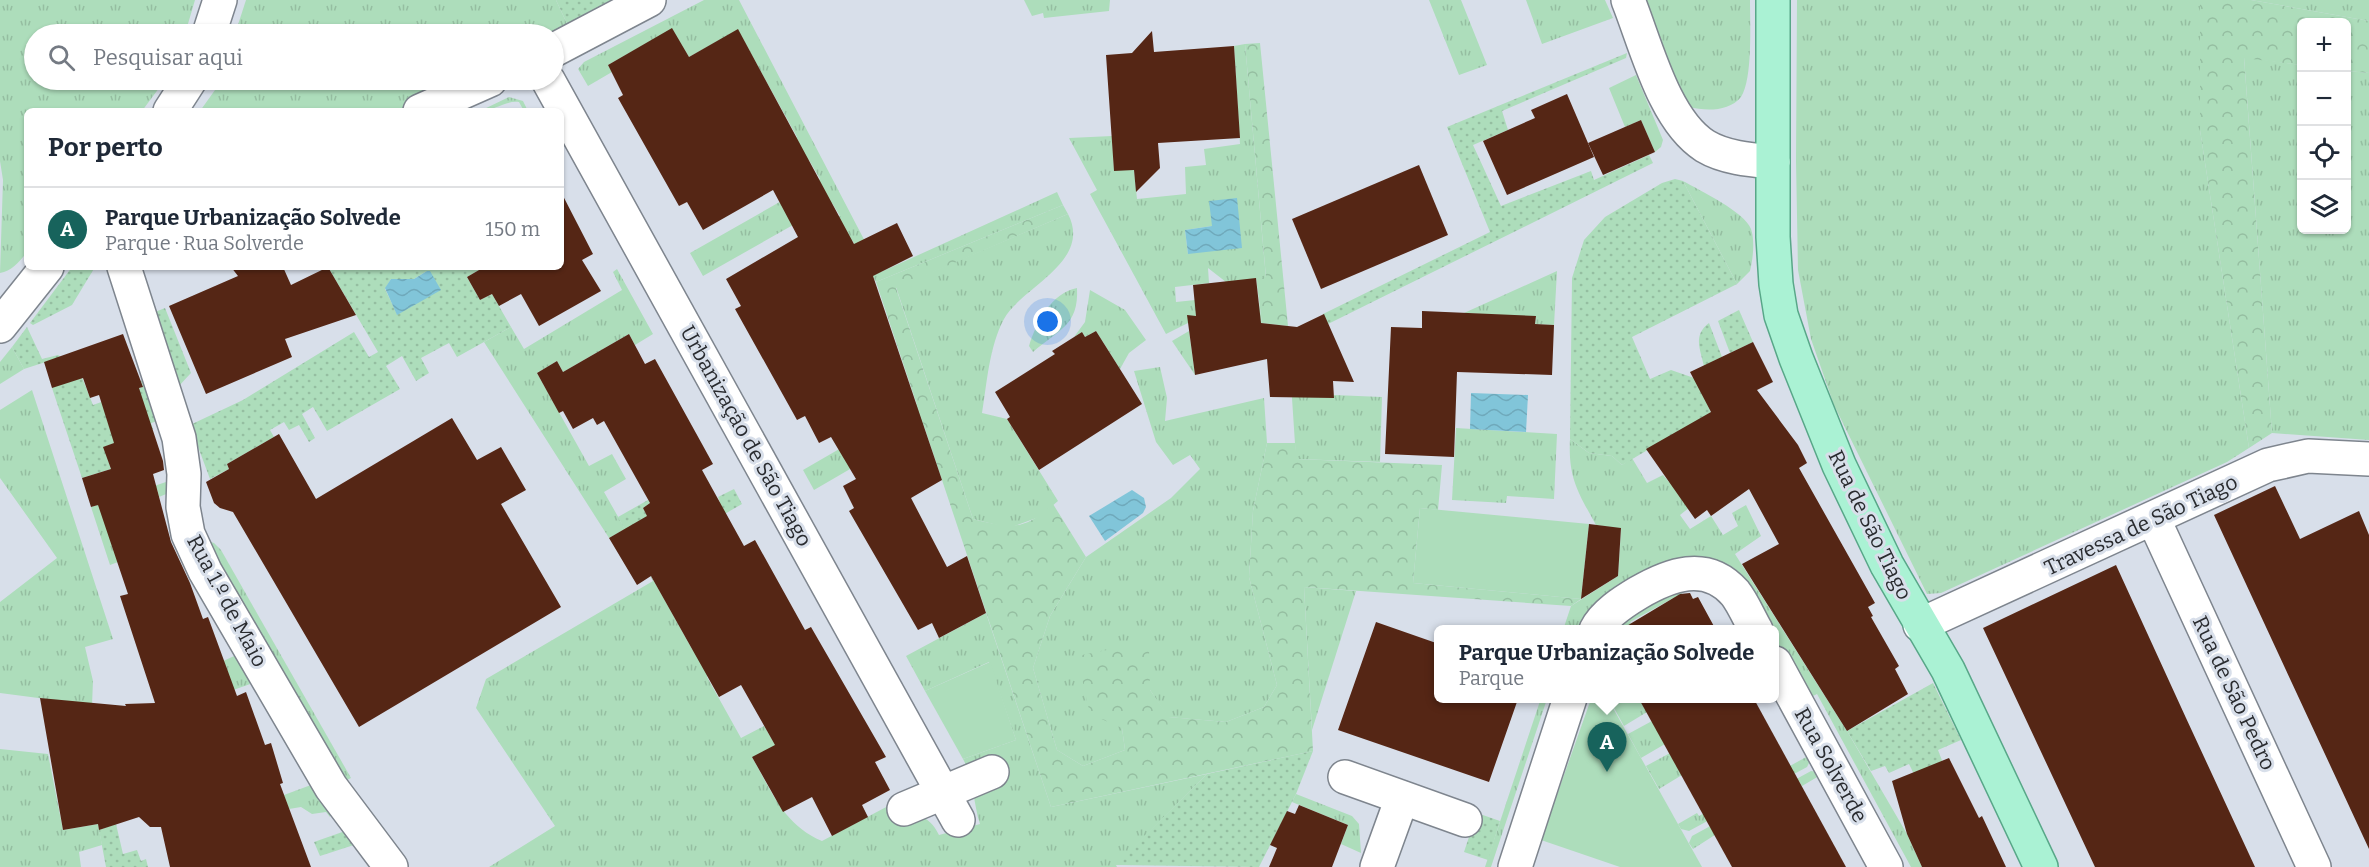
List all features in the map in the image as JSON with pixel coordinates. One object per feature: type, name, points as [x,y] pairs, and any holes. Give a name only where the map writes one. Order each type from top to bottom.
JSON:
[{"type":"main road","name":"Rua de São Tiago","points":[[1773,0],[1773,237],[1776,284],[1782,315],[1796,358],[1839,465],[1887,565],[1920,625],[1948,669],[2041,867]]},
{"type":"street","points":[[212,24],[220,0]]},
{"type":"street","points":[[564,45],[649,0]]},
{"type":"street","points":[[1628,0],[1673,113],[1689,133],[1707,147],[1773,162]]},
{"type":"street","points":[[172,108],[184,90]]},
{"type":"street","points":[[427,108],[467,90]]},
{"type":"street","name":"Urbanização de São Tiago","points":[[554,90],[564,108]]},
{"type":"street","name":"Urbanização de São Tiago","points":[[564,109],[951,806]]},
{"type":"street","points":[[0,326],[45,270]]},
{"type":"street","name":"Rua 1.º de Maio","points":[[133,270],[179,438],[184,474],[183,507],[188,534],[206,571],[331,787],[391,867]]},
{"type":"street","name":"Travessa de São Tiago","points":[[1920,625],[2285,459],[2308,456],[2369,459]]},
{"type":"street","name":"Rua de São Pedro","points":[[2154,519],[2314,867]]},
{"type":"street","points":[[1598,625],[1622,603],[1658,581],[1678,573],[1700,574],[1719,579],[1735,593],[1753,625]]},
{"type":"street","name":"Rua Solverde","points":[[1779,670],[1886,867]]},
{"type":"street","points":[[1515,867],[1569,703]]},
{"type":"street","points":[[904,809],[951,806],[992,772]]},
{"type":"street","points":[[1345,777],[1465,820]]},
{"type":"street","points":[[1377,867],[1402,798]]},
{"type":"green space","points":[[0,0],[195,0],[188,24],[24,24],[24,90],[158,90],[144,108],[24,108],[24,256],[12,268],[0,273],[3,180],[0,161]]},
{"type":"green space","points":[[246,0],[556,0],[569,28],[564,30],[564,24],[238,24]]},
{"type":"green space","points":[[556,0],[622,0],[569,28]]},
{"type":"green space","points":[[704,0],[739,0],[881,272],[1057,192],[1063,205],[876,282],[852,240],[807,266],[804,237],[840,216],[832,203],[703,276],[690,253],[820,179],[809,160],[768,182],[780,147],[797,137],[738,30],[689,57],[672,29],[608,65],[612,72],[588,86],[578,69],[584,62]]},
{"type":"green space","points":[[1024,0],[1110,0],[1109,11],[1044,18],[1043,13],[1032,16]]},
{"type":"green space","points":[[1429,0],[1461,0],[1487,65],[1459,75]]},
{"type":"green space","points":[[1526,0],[1605,0],[1613,18],[1542,44]]},
{"type":"green space","points":[[1644,0],[1750,0],[1750,50],[1747,77],[1745,89],[1736,102],[1717,109],[1689,107],[1678,88]]},
{"type":"green space","points":[[1797,0],[2200,0],[2200,130],[2249,448],[2227,462],[1941,593],[1927,594],[1834,405],[1811,339],[1798,270]]},
{"type":"green space","points":[[2200,0],[2251,0],[2369,21],[2369,73],[2351,71],[2351,18],[2297,18],[2297,65],[2244,58],[2272,433],[2249,448],[2200,130]]},
{"type":"green space","points":[[2251,0],[2369,0],[2369,21]]},
{"type":"green space","points":[[1260,43],[1288,326],[1262,323],[1256,278],[1266,277],[1245,44]]},
{"type":"green space","points":[[1245,44],[1266,278],[1226,282],[1208,268],[1209,283],[1175,287],[1176,302],[1224,297],[1225,307],[1259,303],[1262,323],[1188,323],[1166,334],[1090,194],[1097,190],[1069,138],[1112,136],[1114,170],[1134,170],[1137,199],[1186,194],[1185,167],[1206,165],[1204,149],[1240,144],[1234,46]],"holes":[[[1212,226],[1188,254],[1185,230]]]},
{"type":"green space","points":[[1627,53],[1626,58],[1502,111],[1508,130],[1473,145],[1501,206],[1591,171],[1594,180],[1649,155],[1653,163],[1328,324],[1323,314],[1490,232],[1447,127]]},
{"type":"green space","points":[[2244,57],[2297,64],[2297,234],[2351,234],[2351,71],[2369,73],[2369,440],[2272,433]]},
{"type":"green space","points":[[1636,75],[1663,140],[1661,147],[1655,152],[1641,120],[1625,127],[1609,88]]},
{"type":"green space","points":[[215,90],[448,90],[410,108],[202,108]]},
{"type":"green space","points":[[509,97],[523,101],[526,108],[522,108],[519,102],[514,102],[486,108]]},
{"type":"green space","points":[[1675,179],[1683,181],[1737,284],[1632,337],[1650,379],[1671,370],[1697,379],[1711,413],[1622,465],[1612,456],[1589,453],[1570,439],[1572,278],[1584,240],[1605,217],[1662,183]]},
{"type":"green space","points":[[1683,181],[1731,209],[1747,222],[1751,229],[1753,250],[1750,271],[1737,284]]},
{"type":"green space","points":[[1063,205],[1068,214],[896,288],[973,519],[1007,526],[1016,525],[1033,519],[1053,504],[1086,557],[1050,616],[1033,668],[1057,750],[1083,766],[1125,750],[1122,728],[1090,714],[1077,656],[1117,648],[1149,648],[1150,690],[1169,717],[1226,722],[1264,707],[1277,685],[1249,577],[1253,511],[1267,443],[1295,443],[1297,459],[1442,465],[1438,510],[1420,508],[1413,583],[1581,599],[1571,606],[1304,587],[1313,751],[1051,807],[876,282]]},
{"type":"green space","points":[[1068,214],[1073,231],[1071,246],[1063,260],[1012,308],[1004,319],[989,365],[982,413],[1007,419],[1058,501],[1039,517],[1009,528],[973,519],[896,287]]},
{"type":"green space","points":[[617,269],[653,334],[635,345],[629,334],[563,372],[557,361],[537,373],[589,466],[612,454],[626,479],[604,492],[625,529],[609,538],[484,342],[511,327],[524,349],[622,290],[613,272]]},
{"type":"green space","points":[[70,270],[93,270],[72,305],[33,325],[30,323]]},
{"type":"green space","points":[[330,270],[479,270],[467,277],[480,300],[492,294],[511,327],[457,357],[449,343],[421,358],[429,373],[416,381],[402,356],[386,366],[400,389],[327,431],[313,407],[302,414],[315,438],[309,442],[299,425],[289,430],[284,422],[270,430],[274,437],[227,464],[229,469],[210,479],[190,425],[243,400],[354,332],[369,357],[378,352]],"holes":[[[427,271],[397,314],[385,289],[391,279],[414,279]]]},
{"type":"green space","points":[[1557,271],[1554,325],[1535,324],[1536,317],[1464,313]]},
{"type":"green space","points":[[1077,288],[1077,301],[1071,319],[1033,352],[1029,346],[1046,310],[1060,296]]},
{"type":"green space","points":[[1090,290],[1125,310],[1146,340],[1129,353],[1120,369],[1096,331],[1085,337],[1082,332],[1074,337],[1085,322]]},
{"type":"green space","points":[[165,308],[191,373],[177,388],[155,312]]},
{"type":"green space","points":[[1739,310],[1753,342],[1730,353],[1718,321]]},
{"type":"green space","points":[[1709,323],[1722,357],[1704,366],[1699,337]]},
{"type":"green space","points":[[27,327],[42,359],[58,355],[61,357],[24,369],[12,347]]},
{"type":"green space","points":[[1189,331],[1195,375],[1172,341]]},
{"type":"green space","points":[[12,347],[24,369],[0,384],[0,362]]},
{"type":"green space","points":[[1160,367],[1167,398],[1165,421],[1264,398],[1267,443],[1253,511],[1249,577],[1277,685],[1264,707],[1226,722],[1168,717],[1150,690],[1122,728],[1125,750],[1083,766],[1057,750],[1033,668],[1050,616],[1086,557],[1171,498],[1200,469],[1190,455],[1173,465],[1156,442],[1134,371]]},
{"type":"green space","points":[[79,370],[93,405],[143,387],[141,381],[147,378],[162,420],[151,423],[153,429],[104,447],[111,469],[82,478],[52,388]],"holes":[[[106,416],[144,421],[111,432]]]},
{"type":"green space","points":[[1291,383],[1334,398],[1334,395],[1382,397],[1380,462],[1296,459]]},
{"type":"green space","points":[[32,390],[113,639],[85,647],[93,681],[92,705],[0,693],[0,602],[57,558],[0,478],[0,410]]},
{"type":"green space","points":[[917,404],[924,426],[814,490],[803,470]]},
{"type":"green space","points":[[1456,428],[1557,434],[1554,499],[1507,496],[1506,503],[1452,500]]},
{"type":"green space","points":[[1570,439],[1589,453],[1612,456],[1622,465],[1632,458],[1647,483],[1663,475],[1669,482],[1717,448],[1695,503],[1680,515],[1690,529],[1711,516],[1723,535],[1738,526],[1732,513],[1746,505],[1761,536],[1735,554],[1847,731],[1907,834],[1922,867],[1911,867],[1817,694],[1807,699],[1779,650],[1779,625],[1764,625],[1724,570],[1593,625],[1565,625],[1571,606],[1618,576],[1621,529],[1596,525],[1576,484],[1570,453]]},
{"type":"green space","points":[[172,480],[171,492],[159,497],[157,489],[118,562],[110,565],[91,507]]},
{"type":"green space","points":[[734,489],[742,504],[643,561],[618,517],[648,500],[650,503],[643,508],[659,536],[720,502],[718,497]]},
{"type":"green space","points":[[1420,508],[1589,524],[1581,599],[1413,583]]},
{"type":"green space","points":[[205,540],[214,543],[221,550],[351,778],[341,783]]},
{"type":"green space","points":[[647,570],[692,649],[721,633],[707,677],[741,738],[764,726],[783,758],[752,757],[788,817],[822,841],[890,805],[925,818],[939,835],[980,824],[967,767],[963,759],[1016,740],[989,662],[925,691],[906,656],[986,613],[1051,807],[1207,774],[1116,865],[1117,867],[489,867],[555,826],[476,708],[486,679],[653,581]]},
{"type":"green space","points":[[1304,587],[1356,591],[1312,730]]},
{"type":"green space","points":[[1671,589],[1688,590],[1630,622],[1632,625],[1620,624]]},
{"type":"green space","points":[[243,652],[259,681],[182,708],[199,672]]},
{"type":"green space","points":[[990,662],[1016,740],[963,759],[925,691]]},
{"type":"green space","points":[[1933,683],[1961,740],[1938,750],[1943,763],[1920,786],[1909,764],[1889,773],[1885,766],[1871,771],[1847,731]]},
{"type":"green space","points":[[1539,703],[1546,703],[1491,867],[1485,867]]},
{"type":"green space","points":[[1590,703],[1610,703],[1702,867],[1620,867],[1541,840]]},
{"type":"green space","points":[[1611,703],[1642,703],[1647,712],[1624,726]]},
{"type":"green space","points":[[1652,721],[1665,744],[1641,758],[1628,734]]},
{"type":"green space","points":[[0,749],[48,754],[63,830],[98,824],[102,845],[79,852],[81,867],[0,867]]},
{"type":"green space","points":[[1313,751],[1296,794],[1259,867],[1115,865],[1207,774]]},
{"type":"green space","points":[[1670,753],[1682,775],[1659,789],[1646,766]]},
{"type":"green space","points":[[1808,756],[1810,761],[1807,767],[1689,831],[1681,829],[1678,824],[1697,813],[1699,816]]},
{"type":"green space","points":[[1811,771],[1817,772],[1819,776],[1802,786],[1799,781],[1693,849],[1689,843],[1692,836]]},
{"type":"green space","points":[[319,782],[334,807],[330,817],[326,812],[312,814],[301,807],[289,809],[284,795]]},
{"type":"green space","points":[[1296,794],[1352,816],[1359,824],[1361,853],[1341,844],[1348,825],[1292,802]]},
{"type":"green space","points":[[1477,813],[1500,821],[1488,860],[1464,852]]},
{"type":"green space","points":[[116,824],[123,854],[137,850],[141,861],[146,859],[148,867],[106,867],[99,830]]},
{"type":"green space","points":[[348,830],[357,844],[320,856],[314,842]]},
{"type":"water","points":[[1237,198],[1242,248],[1188,254],[1185,230],[1212,226],[1209,201]]},
{"type":"water","points":[[430,271],[441,290],[397,315],[385,288],[391,279],[414,279]]},
{"type":"water","points":[[1471,393],[1528,395],[1526,432],[1470,429]]},
{"type":"water","points":[[1132,490],[1144,498],[1146,507],[1143,513],[1105,541],[1089,516]]},
{"type":"building","points":[[672,28],[689,57],[738,29],[854,244],[897,223],[913,256],[873,276],[942,480],[911,498],[947,567],[967,556],[986,613],[939,638],[932,623],[918,630],[849,511],[854,508],[843,486],[856,479],[831,437],[819,443],[805,416],[797,420],[735,309],[741,306],[726,279],[798,237],[773,190],[703,230],[687,202],[679,206],[618,98],[623,95],[608,65]]},
{"type":"building","points":[[1152,31],[1154,52],[1234,46],[1240,138],[1158,143],[1160,168],[1136,192],[1134,170],[1114,171],[1106,55],[1132,53]]},
{"type":"building","points":[[1567,94],[1594,157],[1507,195],[1483,141],[1535,118],[1531,110]]},
{"type":"building","points":[[1641,120],[1655,152],[1603,175],[1588,143]]},
{"type":"building","points":[[1419,165],[1448,235],[1321,289],[1292,219]]},
{"type":"building","points":[[564,198],[593,254],[582,260],[601,291],[539,326],[521,294],[499,306],[492,294],[480,300],[467,277],[479,270],[564,270]]},
{"type":"building","points":[[233,270],[284,270],[291,285],[322,270],[330,270],[356,315],[285,339],[292,357],[206,394],[169,306],[238,276]]},
{"type":"building","points":[[1256,278],[1261,323],[1297,327],[1324,314],[1354,382],[1333,381],[1334,398],[1270,397],[1267,359],[1195,375],[1187,315],[1196,316],[1193,285]]},
{"type":"building","points":[[1422,311],[1536,316],[1535,324],[1554,325],[1552,375],[1457,372],[1454,457],[1385,454],[1391,327],[1422,328]]},
{"type":"building","points":[[1096,331],[1142,404],[1039,470],[1007,419],[1010,417],[995,392],[1055,354],[1052,351],[1082,332],[1085,337]]},
{"type":"building","points":[[123,334],[143,387],[139,388],[163,461],[164,470],[153,474],[171,542],[190,583],[203,619],[208,617],[237,696],[246,692],[265,745],[271,743],[283,783],[280,784],[311,867],[170,867],[161,827],[150,827],[139,817],[99,830],[98,824],[63,830],[40,698],[126,706],[125,704],[155,703],[120,596],[128,594],[98,505],[91,507],[82,478],[111,469],[103,447],[114,443],[99,395],[90,398],[83,378],[52,388],[44,362]]},
{"type":"building","points":[[629,334],[645,364],[655,359],[713,464],[702,470],[744,546],[755,540],[805,630],[811,627],[886,757],[875,762],[890,790],[862,805],[868,817],[832,836],[812,797],[783,812],[752,757],[775,745],[741,685],[719,697],[651,576],[637,585],[609,538],[647,516],[643,508],[650,503],[604,421],[597,425],[593,418],[573,429],[563,411],[559,413],[537,373],[557,361],[563,372]]},
{"type":"building","points":[[1753,342],[1773,382],[1757,390],[1798,445],[1807,463],[1799,468],[1875,603],[1868,607],[1873,616],[1871,617],[1899,666],[1895,669],[1908,694],[1847,731],[1742,564],[1779,544],[1749,489],[1711,516],[1707,510],[1695,519],[1646,449],[1711,412],[1690,372]]},
{"type":"building","points":[[452,418],[477,460],[501,447],[526,490],[501,504],[561,607],[359,727],[233,512],[220,508],[214,503],[206,482],[229,469],[227,464],[279,434],[316,499]]},
{"type":"building","points":[[2275,486],[2300,539],[2359,511],[2369,535],[2369,849],[2214,515]]},
{"type":"building","points":[[1589,524],[1621,528],[1618,576],[1581,599]]},
{"type":"building","points":[[2116,565],[2255,867],[2095,867],[1983,628]]},
{"type":"building","points":[[1690,593],[1693,599],[1698,597],[1713,625],[1628,625],[1680,594]]},
{"type":"building","points":[[1376,622],[1434,642],[1434,703],[1517,703],[1489,782],[1338,730]]},
{"type":"building","points":[[1641,703],[1756,703],[1846,867],[1732,867]]},
{"type":"building","points":[[1949,758],[1979,818],[1982,816],[2006,867],[1922,867],[1907,834],[1892,781]]},
{"type":"building","points":[[1299,805],[1348,825],[1332,867],[1269,867],[1277,848],[1270,845],[1287,811],[1295,814]]},
{"type":"place","name":"Parque Urbanização Solvede","points":[[1607,772]]}]
